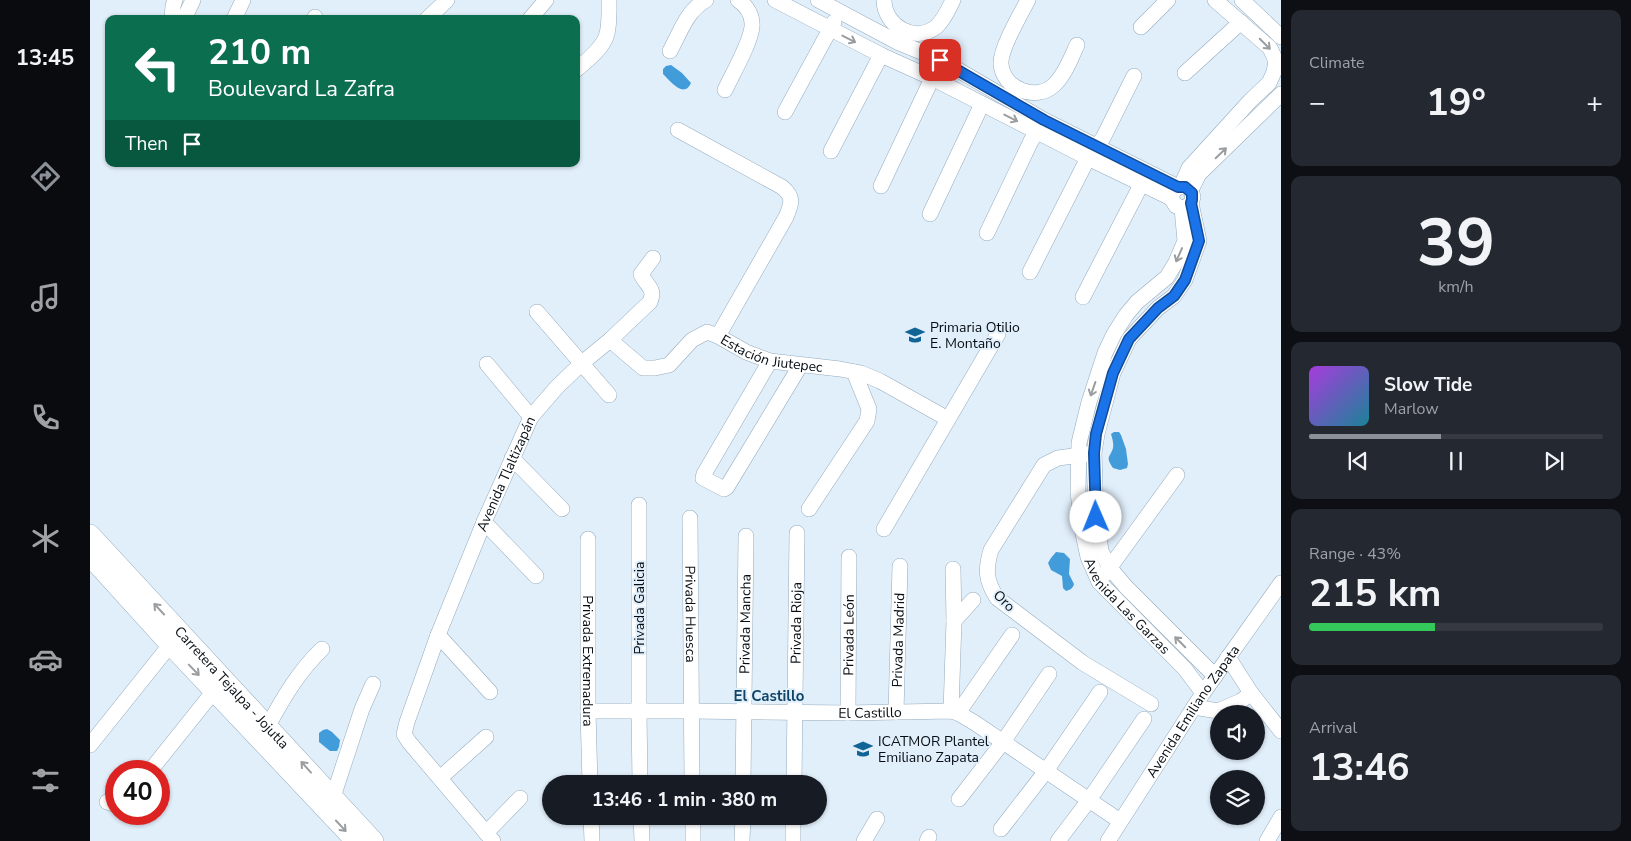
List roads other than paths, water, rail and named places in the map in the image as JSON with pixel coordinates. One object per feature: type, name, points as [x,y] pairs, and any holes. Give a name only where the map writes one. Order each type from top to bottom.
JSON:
[{"type":"main road","name":"Carretera Tejalpa - Jojutla","points":[[90,534],[374,841]]},
{"type":"main road","name":"Carretera Tejalpa - Jojutla","points":[[90,557],[170,645],[355,841]]},
{"type":"street","points":[[172,15],[175,0]]},
{"type":"street","points":[[186,15],[194,0]]},
{"type":"street","points":[[236,15],[243,0]]},
{"type":"street","points":[[431,15],[447,0]]},
{"type":"street","points":[[533,15],[546,0]]},
{"type":"street","points":[[580,66],[596,51],[606,37],[609,0]]},
{"type":"street","points":[[670,52],[689,14],[698,4],[706,0]]},
{"type":"street","points":[[726,90],[750,37],[752,25],[745,5],[738,0]]},
{"type":"street","points":[[775,0],[881,55],[932,78],[982,104],[1041,125],[1182,196]]},
{"type":"street","points":[[818,0],[838,11],[900,36],[940,60],[1014,94],[1042,92],[1052,87],[1061,79],[1077,45]]},
{"type":"street","points":[[884,0],[884,9],[887,16],[900,36]]},
{"type":"street","points":[[900,36],[929,31],[944,18],[953,0]]},
{"type":"street","points":[[1028,0],[1003,51],[1000,63],[1014,94],[1041,125]]},
{"type":"street","points":[[1141,27],[1168,0]]},
{"type":"street","points":[[1182,196],[1189,168],[1269,83],[1276,61],[1270,48],[1215,0]]},
{"type":"street","points":[[1242,0],[1281,37]]},
{"type":"street","points":[[784,112],[838,11]]},
{"type":"street","points":[[1185,72],[1241,22]]},
{"type":"street","points":[[831,150],[881,55]]},
{"type":"street","points":[[881,186],[940,60]]},
{"type":"street","points":[[1030,272],[1092,152],[1103,138],[1134,76]]},
{"type":"street","points":[[1182,196],[1199,174],[1281,94]]},
{"type":"street","points":[[1250,101],[1261,113]]},
{"type":"street","points":[[930,214],[982,104]]},
{"type":"street","points":[[987,233],[1031,140],[1041,125]]},
{"type":"street","points":[[678,130],[782,188],[792,199],[786,216],[718,336]]},
{"type":"street","points":[[1092,152],[1142,183],[1182,196]]},
{"type":"street","points":[[1083,297],[1142,183]]},
{"type":"street","name":"Avenida Las Garzas","points":[[1182,196],[1199,241],[1185,280],[1174,296],[1158,308],[1129,339],[1113,373],[1096,434],[1094,453],[1096,517],[1101,551],[1110,568],[1195,658],[1215,676]]},
{"type":"street","name":"Avenida Las Garzas","points":[[1182,196],[1185,241],[1176,262],[1167,277],[1137,302],[1126,315],[1105,353],[1089,402],[1078,455],[1078,491],[1082,529],[1088,556],[1099,582],[1184,669],[1203,693]]},
{"type":"street","name":"Avenida Tlaltizapán","points":[[440,778],[404,734],[438,635],[484,522],[531,417],[557,387],[650,302],[653,295],[641,274],[653,258]]},
{"type":"street","points":[[537,312],[609,395]]},
{"type":"street","name":"Estación Jiutepec","points":[[610,340],[643,368],[655,368],[669,365],[692,340],[707,332],[746,352],[770,361],[854,372],[880,381],[948,419]]},
{"type":"street","points":[[884,529],[998,334]]},
{"type":"street","points":[[770,361],[704,474],[704,478],[724,489],[727,487],[800,366]]},
{"type":"street","points":[[487,364],[531,417]]},
{"type":"street","points":[[809,509],[867,420],[869,409],[854,372]]},
{"type":"street","name":"Oro","points":[[1094,453],[1058,458],[1044,466],[991,550],[987,569],[990,588],[996,598],[1082,664],[1151,704]]},
{"type":"street","points":[[512,458],[562,509]]},
{"type":"street","points":[[1099,582],[1177,475]]},
{"type":"street","name":"Privada Galicia","points":[[639,505],[640,775]]},
{"type":"street","name":"Privada Huesca","points":[[690,518],[692,775]]},
{"type":"street","points":[[484,522],[536,576]]},
{"type":"street","name":"Privada Rioja","points":[[794,775],[797,534]]},
{"type":"street","name":"Privada Mancha","points":[[743,775],[746,536]]},
{"type":"street","name":"Privada Extremadura","points":[[588,539],[590,775]]},
{"type":"street","name":"Privada León","points":[[848,713],[849,557]]},
{"type":"street","name":"Privada Madrid","points":[[896,712],[900,566]]},
{"type":"street","points":[[953,569],[954,712]]},
{"type":"street","name":"Avenida Emiliano Zapata","points":[[1108,841],[1203,693],[1281,583]]},
{"type":"street","points":[[954,621],[973,600]]},
{"type":"street","points":[[954,712],[1012,634]]},
{"type":"street","points":[[438,635],[490,692]]},
{"type":"street","points":[[90,745],[170,645]]},
{"type":"street","points":[[268,726],[283,699],[310,661],[322,649]]},
{"type":"street","points":[[1228,657],[1251,693],[1281,731]]},
{"type":"street","points":[[1184,669],[1195,658]]},
{"type":"street","points":[[959,799],[1003,742],[1049,674]]},
{"type":"street","points":[[333,797],[362,709],[373,684]]},
{"type":"street","points":[[159,760],[214,691]]},
{"type":"street","points":[[1001,829],[1046,771],[1100,692]]},
{"type":"street","points":[[1194,707],[1218,711],[1242,701],[1251,693]]},
{"type":"street","name":"El Castillo","points":[[588,711],[954,712]]},
{"type":"street","points":[[954,712],[1003,742],[1120,821]]},
{"type":"street","points":[[1058,841],[1089,800],[1144,719]]},
{"type":"street","points":[[486,737],[440,778],[490,837],[520,798]]},
{"type":"street","points":[[1267,841],[1281,817]]},
{"type":"street","points":[[864,841],[878,819]]},
{"type":"street","points":[[591,825],[592,841]]},
{"type":"street","points":[[641,825],[642,841]]},
{"type":"street","points":[[693,825],[693,841]]},
{"type":"street","points":[[742,825],[742,841]]},
{"type":"street","points":[[793,825],[793,841]]},
{"type":"water","points":[[671,65],[691,83],[688,87],[681,89],[677,87],[663,74],[663,69]]},
{"type":"water","points":[[1119,432],[1126,449],[1127,468],[1120,470],[1113,468],[1109,459],[1113,446],[1111,434]]},
{"type":"water","points":[[1056,552],[1064,553],[1070,559],[1069,574],[1074,584],[1071,589],[1066,591],[1063,588],[1062,576],[1051,570],[1048,563]]},
{"type":"water","points":[[327,729],[340,740],[337,751],[330,751],[319,742],[319,733]]},
{"type":"place","name":"Primaria Otilio E. Montaño","points":[[915,335]]},
{"type":"place","name":"ICATMOR Plantel Emiliano Zapata","points":[[863,749]]},
{"type":"district","name":"El Castillo","points":[[769,696]]}]
